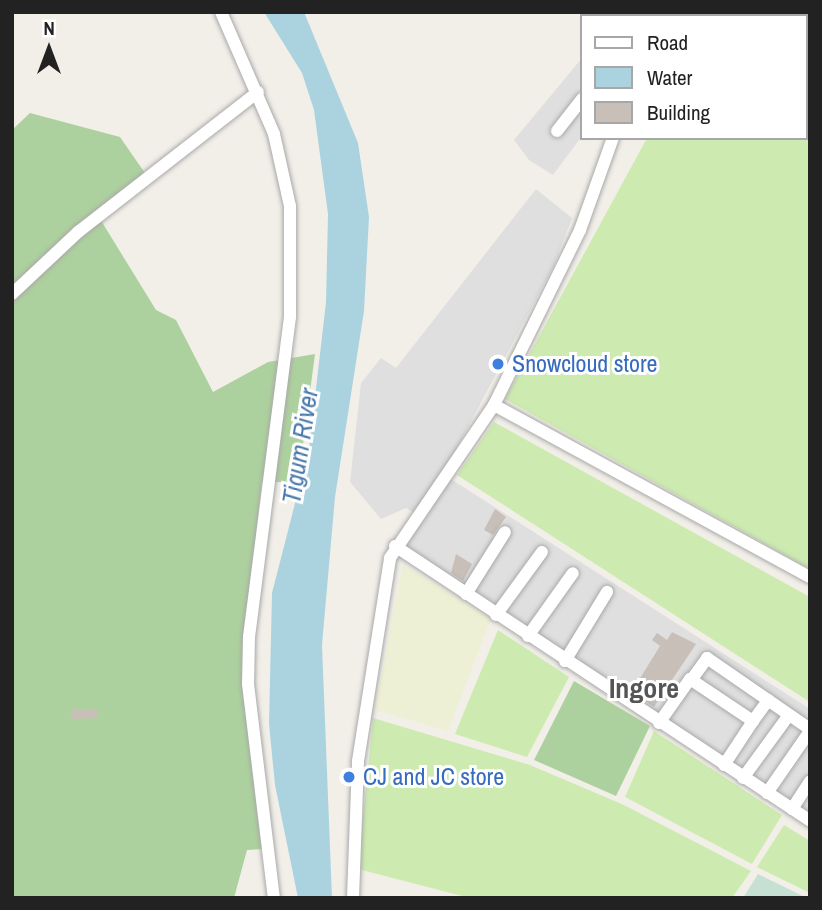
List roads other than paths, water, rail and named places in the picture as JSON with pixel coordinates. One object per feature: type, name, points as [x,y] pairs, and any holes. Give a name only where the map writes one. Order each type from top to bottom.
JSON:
[{"type":"street","points":[[221,12],[274,134],[290,206],[292,265],[249,637],[250,697],[274,898]]},
{"type":"street","points":[[12,294],[78,232],[258,92]]},
{"type":"street","points":[[556,131],[580,101]]},
{"type":"street","points":[[353,898],[358,761],[385,573],[395,547],[442,486],[494,405],[580,230],[611,140]]},
{"type":"street","points":[[494,405],[810,577]]},
{"type":"street","points":[[466,594],[505,532]]},
{"type":"street","points":[[395,547],[810,821]]},
{"type":"street","points":[[496,615],[542,552]]},
{"type":"street","points":[[528,636],[573,573]]},
{"type":"street","points":[[565,661],[607,592]]},
{"type":"street","points":[[659,723],[706,658],[810,730],[770,795]]},
{"type":"street","points":[[692,679],[753,721]]},
{"type":"street","points":[[724,765],[768,700]]},
{"type":"street","points":[[743,778],[789,715]]},
{"type":"street","points":[[770,795],[810,740]]},
{"type":"street","points":[[792,809],[810,781]]},
{"type":"water","points":[[264,12],[304,12],[358,143],[369,217],[364,311],[335,497],[322,645],[332,898],[298,898],[275,785],[269,724],[272,593],[309,449],[326,302],[328,214],[314,110],[302,73]]},
{"type":"place","name":"Snowcloud store","points":[[498,364]]},
{"type":"place","name":"CJ and JC store","points":[[349,777]]},
{"type":"district","name":"Ingore","points":[[644,688]]},
{"type":"water label","name":"Tigum River","points":[[300,446]]}]
